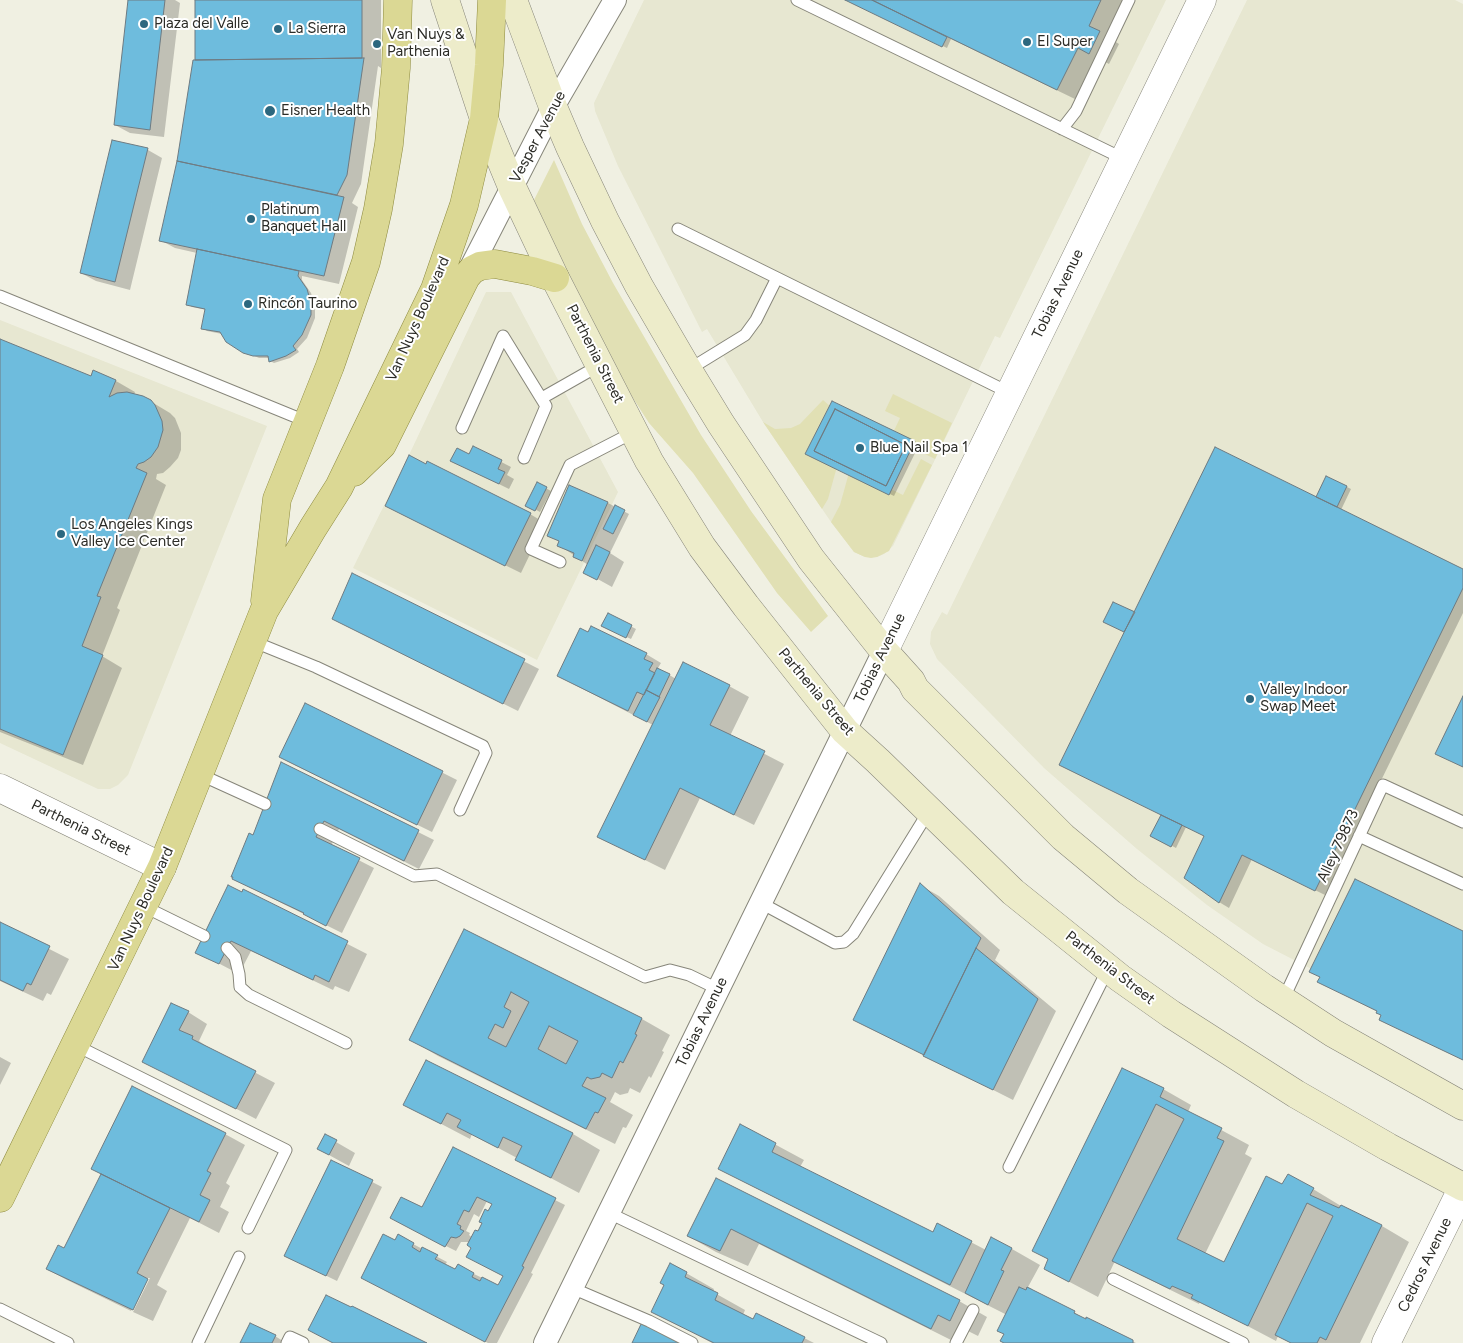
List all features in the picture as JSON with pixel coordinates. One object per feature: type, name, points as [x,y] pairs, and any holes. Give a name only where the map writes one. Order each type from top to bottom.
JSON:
[{"type":"main road","name":"Van Nuys Boulevard","points":[[264,611],[277,499],[330,366],[366,262],[378,209],[389,144],[396,68],[398,0]]},
{"type":"main road","name":"Parthenia Street","points":[[445,0],[484,119],[512,187],[555,278],[649,461],[702,547],[746,606],[845,730],[1013,892],[1108,969],[1171,1014],[1296,1094],[1388,1147],[1463,1187]]},
{"type":"main road","name":"Van Nuys Boulevard","points":[[0,1198],[162,867],[264,611],[339,487],[435,289],[464,205],[484,119],[490,56],[492,0]]},
{"type":"main road","points":[[513,0],[553,107],[605,222],[639,286],[688,370],[721,424],[811,559],[884,651],[911,681],[915,689],[1063,837],[1128,891],[1282,1000],[1333,1033],[1463,1106]]},
{"type":"main road","points":[[339,487],[382,444],[466,277],[475,268],[495,264],[532,271],[555,278]]},
{"type":"street","name":"Vesper Avenue","points":[[466,277],[553,107],[615,0]]},
{"type":"street","name":"Tobias Avenue","points":[[545,1343],[1202,0]]},
{"type":"street","name":"Parthenia Street","points":[[0,788],[162,867]]},
{"type":"street","name":"Cedros Avenue","points":[[1386,1343],[1463,1187]]},
{"type":"lane","points":[[797,0],[1124,159]]},
{"type":"lane","points":[[1062,129],[1076,111],[1129,0]]},
{"type":"lane","points":[[678,229],[1010,393]]},
{"type":"lane","points":[[688,370],[744,335],[756,320],[777,278]]},
{"type":"lane","points":[[0,296],[308,422]]},
{"type":"lane","points":[[462,428],[504,336],[546,406],[524,458]]},
{"type":"lane","points":[[542,398],[600,365]]},
{"type":"lane","points":[[560,562],[531,548],[570,465],[634,432]]},
{"type":"lane","points":[[252,642],[316,667],[483,746],[486,753],[460,810]]},
{"type":"lane","points":[[199,774],[265,804]]},
{"type":"lane","name":"Alley 79873","points":[[1282,1000],[1383,785],[1463,822]]},
{"type":"lane","points":[[761,903],[836,943],[844,942],[853,934],[929,811]]},
{"type":"lane","points":[[320,830],[414,876],[437,874],[645,976],[670,970],[689,975],[718,989]]},
{"type":"lane","points":[[1359,836],[1463,884]]},
{"type":"lane","points":[[143,906],[204,936]]},
{"type":"lane","points":[[227,948],[235,957],[240,986],[248,995],[346,1043]]},
{"type":"lane","points":[[1009,1167],[1108,969]]},
{"type":"lane","points":[[75,1044],[286,1150],[248,1228]]},
{"type":"lane","points":[[609,1213],[880,1343]]},
{"type":"lane","points":[[198,1343],[239,1257]]},
{"type":"lane","points":[[1113,1279],[1244,1343]]},
{"type":"lane","points":[[572,1288],[649,1321],[692,1343]]},
{"type":"lane","points":[[0,1309],[68,1343]]},
{"type":"lane","points":[[956,1343],[973,1310]]},
{"type":"lane","points":[[287,1343],[290,1337],[303,1343]]},
{"type":"shaded area","points":[[644,0],[1166,0],[1000,338],[995,336],[893,546],[877,557],[865,557],[854,552],[831,522],[763,422],[707,329],[702,332],[618,166],[595,111],[594,103]]},
{"type":"shaded area","points":[[1247,0],[1455,0],[1463,4],[1463,1047],[1263,944],[1207,905],[1137,849],[1044,768],[937,659],[930,644],[931,632],[942,612],[947,615]]},
{"type":"shaded area","points":[[486,292],[511,292],[618,492],[537,660],[353,568]]},
{"type":"shaded area","points":[[0,320],[267,426],[128,775],[118,785],[110,789],[98,789],[0,743]]},
{"type":"green space","points":[[554,160],[582,224],[613,283],[701,435],[751,511],[828,616],[811,632],[777,593],[693,473],[649,423],[622,381],[555,248],[534,200]]},
{"type":"green space","points":[[893,394],[952,423],[935,459],[891,437],[900,418],[885,411]]},
{"type":"green space","points":[[823,400],[832,408],[838,463],[828,499],[822,509],[763,422],[775,429],[791,428],[800,424]]},
{"type":"green space","points":[[921,459],[932,465],[889,551],[871,558],[854,552],[831,522],[840,505],[850,469],[903,495]]},
{"type":"building","points":[[128,0],[165,0],[150,130],[114,125]]},
{"type":"building","name":"La Sierra","points":[[195,0],[362,0],[362,58],[195,60]]},
{"type":"building","points":[[845,0],[872,0],[947,37],[942,47]]},
{"type":"building","name":"El Super","points":[[872,0],[1101,0],[1089,26],[1100,31],[1089,54],[1078,48],[1057,90]]},
{"type":"building","name":"Eisner Health","points":[[364,58],[347,175],[337,195],[177,161],[193,60]]},
{"type":"building","points":[[112,140],[148,148],[115,282],[80,273]]},
{"type":"building","name":"Platinum Banquet Hall","points":[[177,161],[344,197],[324,276],[159,241]]},
{"type":"building","name":"Rincón Taurino","points":[[197,249],[299,271],[298,276],[307,289],[311,303],[311,315],[302,335],[293,346],[296,350],[269,362],[268,356],[253,356],[243,353],[226,342],[220,332],[201,329],[205,309],[186,305]]},
{"type":"building","name":"Los Angeles Kings Valley Ice Center","points":[[0,339],[91,376],[93,370],[116,380],[109,397],[117,393],[127,392],[143,396],[151,400],[155,405],[162,421],[163,430],[158,447],[151,457],[138,464],[136,468],[147,473],[97,596],[101,597],[82,646],[103,655],[63,755],[0,729]]},
{"type":"building","points":[[832,401],[915,441],[889,495],[805,454]],"holes":[[[835,409],[906,445],[886,486],[814,451]]]},
{"type":"building","name":"Blue Nail Spa 1","points":[[835,409],[906,445],[886,486],[814,451]]},
{"type":"building","points":[[473,446],[502,460],[498,469],[505,472],[499,484],[450,461],[457,448],[469,454]]},
{"type":"building","name":"Valley Indoor Swap Meet","points":[[1215,447],[1463,569],[1463,588],[1315,891],[1242,855],[1219,903],[1184,878],[1204,836],[1059,765]]},
{"type":"building","points":[[409,455],[426,464],[427,461],[531,513],[505,566],[385,506]]},
{"type":"building","points":[[1326,476],[1347,486],[1337,507],[1316,497]]},
{"type":"building","points":[[537,482],[547,487],[535,511],[525,506]]},
{"type":"building","points":[[569,485],[608,502],[582,561],[573,557],[574,553],[557,546],[559,541],[547,536]]},
{"type":"building","points":[[615,505],[625,510],[613,534],[603,529]]},
{"type":"building","points":[[596,545],[610,552],[597,580],[583,573]]},
{"type":"building","points":[[352,573],[525,659],[503,704],[332,619]]},
{"type":"building","points":[[1113,602],[1135,612],[1124,632],[1103,622]]},
{"type":"building","points":[[608,613],[632,625],[626,638],[601,626]]},
{"type":"building","points":[[591,626],[647,653],[644,659],[653,663],[649,670],[655,673],[644,695],[637,692],[628,711],[557,676],[580,628],[588,632]]},
{"type":"building","points":[[683,662],[730,685],[710,725],[765,751],[734,815],[680,788],[645,860],[597,837]]},
{"type":"building","points":[[657,668],[670,674],[659,697],[646,690]]},
{"type":"building","points":[[646,690],[660,697],[647,722],[633,715]]},
{"type":"building","points":[[1463,696],[1463,767],[1435,754]]},
{"type":"building","points":[[305,703],[443,771],[417,825],[279,757]]},
{"type":"building","points":[[281,762],[419,830],[404,861],[324,821],[316,837],[360,858],[326,926],[231,877],[249,833],[253,835]]},
{"type":"building","points":[[1161,815],[1182,825],[1171,847],[1150,836]]},
{"type":"building","points":[[1355,879],[1463,931],[1463,1060],[1379,1020],[1381,1015],[1376,1013],[1377,1011],[1317,982],[1320,977],[1309,972]]},
{"type":"building","points":[[920,883],[981,938],[924,1055],[853,1020]]},
{"type":"building","points":[[228,885],[242,892],[243,889],[348,941],[329,982],[315,975],[313,980],[231,941],[219,964],[195,953]]},
{"type":"building","points":[[0,922],[50,946],[31,985],[27,983],[23,991],[0,980]]},
{"type":"building","points":[[464,929],[642,1018],[635,1034],[637,1035],[623,1063],[620,1061],[612,1078],[602,1073],[600,1077],[591,1079],[587,1077],[582,1086],[606,1098],[598,1113],[595,1112],[586,1129],[409,1040]],"holes":[[[511,992],[529,1002],[506,1047],[488,1038],[495,1024],[503,1028],[511,1011],[504,1007]],[[549,1026],[578,1041],[566,1064],[538,1049]]]},
{"type":"building","points":[[976,948],[1038,999],[993,1090],[923,1056]]},
{"type":"building","points":[[171,1003],[189,1011],[179,1030],[193,1036],[192,1039],[256,1071],[236,1109],[142,1062]]},
{"type":"building","points":[[426,1060],[573,1133],[551,1178],[515,1160],[522,1146],[503,1137],[498,1148],[457,1127],[461,1120],[447,1113],[441,1124],[403,1105]]},
{"type":"building","points":[[1122,1068],[1164,1088],[1160,1097],[1222,1128],[1217,1138],[1224,1141],[1177,1239],[1224,1262],[1266,1176],[1282,1184],[1288,1174],[1314,1188],[1310,1195],[1339,1208],[1341,1205],[1382,1225],[1326,1340],[1320,1337],[1317,1343],[1291,1343],[1275,1335],[1333,1216],[1307,1203],[1248,1326],[1191,1298],[1193,1295],[1172,1286],[1170,1289],[1112,1261],[1184,1119],[1156,1104],[1069,1282],[1044,1269],[1048,1259],[1032,1251]]},
{"type":"building","points":[[132,1086],[226,1133],[207,1171],[211,1173],[200,1195],[210,1200],[199,1222],[91,1169]]},
{"type":"building","points":[[740,1124],[776,1143],[772,1152],[933,1232],[937,1223],[972,1241],[950,1285],[718,1169]]},
{"type":"building","points":[[325,1134],[337,1140],[329,1155],[317,1149]]},
{"type":"building","points":[[453,1147],[556,1198],[522,1266],[524,1267],[485,1342],[361,1278],[383,1234],[395,1240],[398,1234],[414,1243],[412,1247],[420,1252],[422,1247],[438,1255],[435,1259],[455,1269],[458,1264],[474,1273],[472,1277],[480,1281],[482,1277],[498,1285],[503,1276],[466,1257],[471,1248],[467,1245],[475,1230],[478,1231],[482,1223],[479,1222],[485,1209],[488,1211],[492,1204],[477,1197],[469,1212],[464,1210],[457,1224],[464,1231],[456,1238],[451,1237],[445,1247],[390,1218],[401,1197],[422,1207]]},
{"type":"building","points":[[331,1160],[373,1180],[326,1276],[284,1256]]},
{"type":"building","points":[[101,1174],[170,1208],[137,1273],[148,1279],[133,1310],[46,1269],[58,1245],[64,1248]]},
{"type":"building","points":[[716,1178],[960,1300],[950,1321],[938,1315],[931,1329],[731,1229],[720,1251],[687,1236]]},
{"type":"building","points":[[991,1237],[1012,1248],[1001,1270],[1004,1271],[988,1305],[965,1293]]},
{"type":"building","points":[[670,1263],[687,1272],[685,1277],[718,1293],[715,1300],[753,1319],[756,1313],[805,1337],[802,1343],[714,1343],[651,1312],[664,1285],[660,1283]]},
{"type":"building","points":[[1019,1287],[1026,1290],[1027,1287],[1075,1311],[1074,1313],[1086,1319],[1086,1317],[1133,1340],[1133,1343],[1004,1343],[1000,1341],[1004,1334],[997,1331]]},
{"type":"building","points":[[326,1295],[427,1343],[333,1343],[308,1330]]},
{"type":"building","points":[[643,1320],[680,1343],[632,1343]]},
{"type":"building","points":[[250,1323],[276,1335],[272,1343],[240,1343]]},
{"type":"place","name":"Plaza del Valle","points":[[144,24]]},
{"type":"place","name":"La Sierra","points":[[278,29]]},
{"type":"place","name":"El Super","points":[[1027,42]]},
{"type":"place","name":"Van Nuys & Parthenia","points":[[377,44]]},
{"type":"place","name":"Eisner Health","points":[[270,111]]},
{"type":"place","name":"Platinum Banquet Hall","points":[[251,219]]},
{"type":"place","name":"Rincón Taurino","points":[[248,304]]},
{"type":"place","name":"Blue Nail Spa 1","points":[[860,448]]},
{"type":"place","name":"Los Angeles Kings Valley Ice Center","points":[[61,534]]},
{"type":"place","name":"Valley Indoor Swap Meet","points":[[1250,699]]}]
